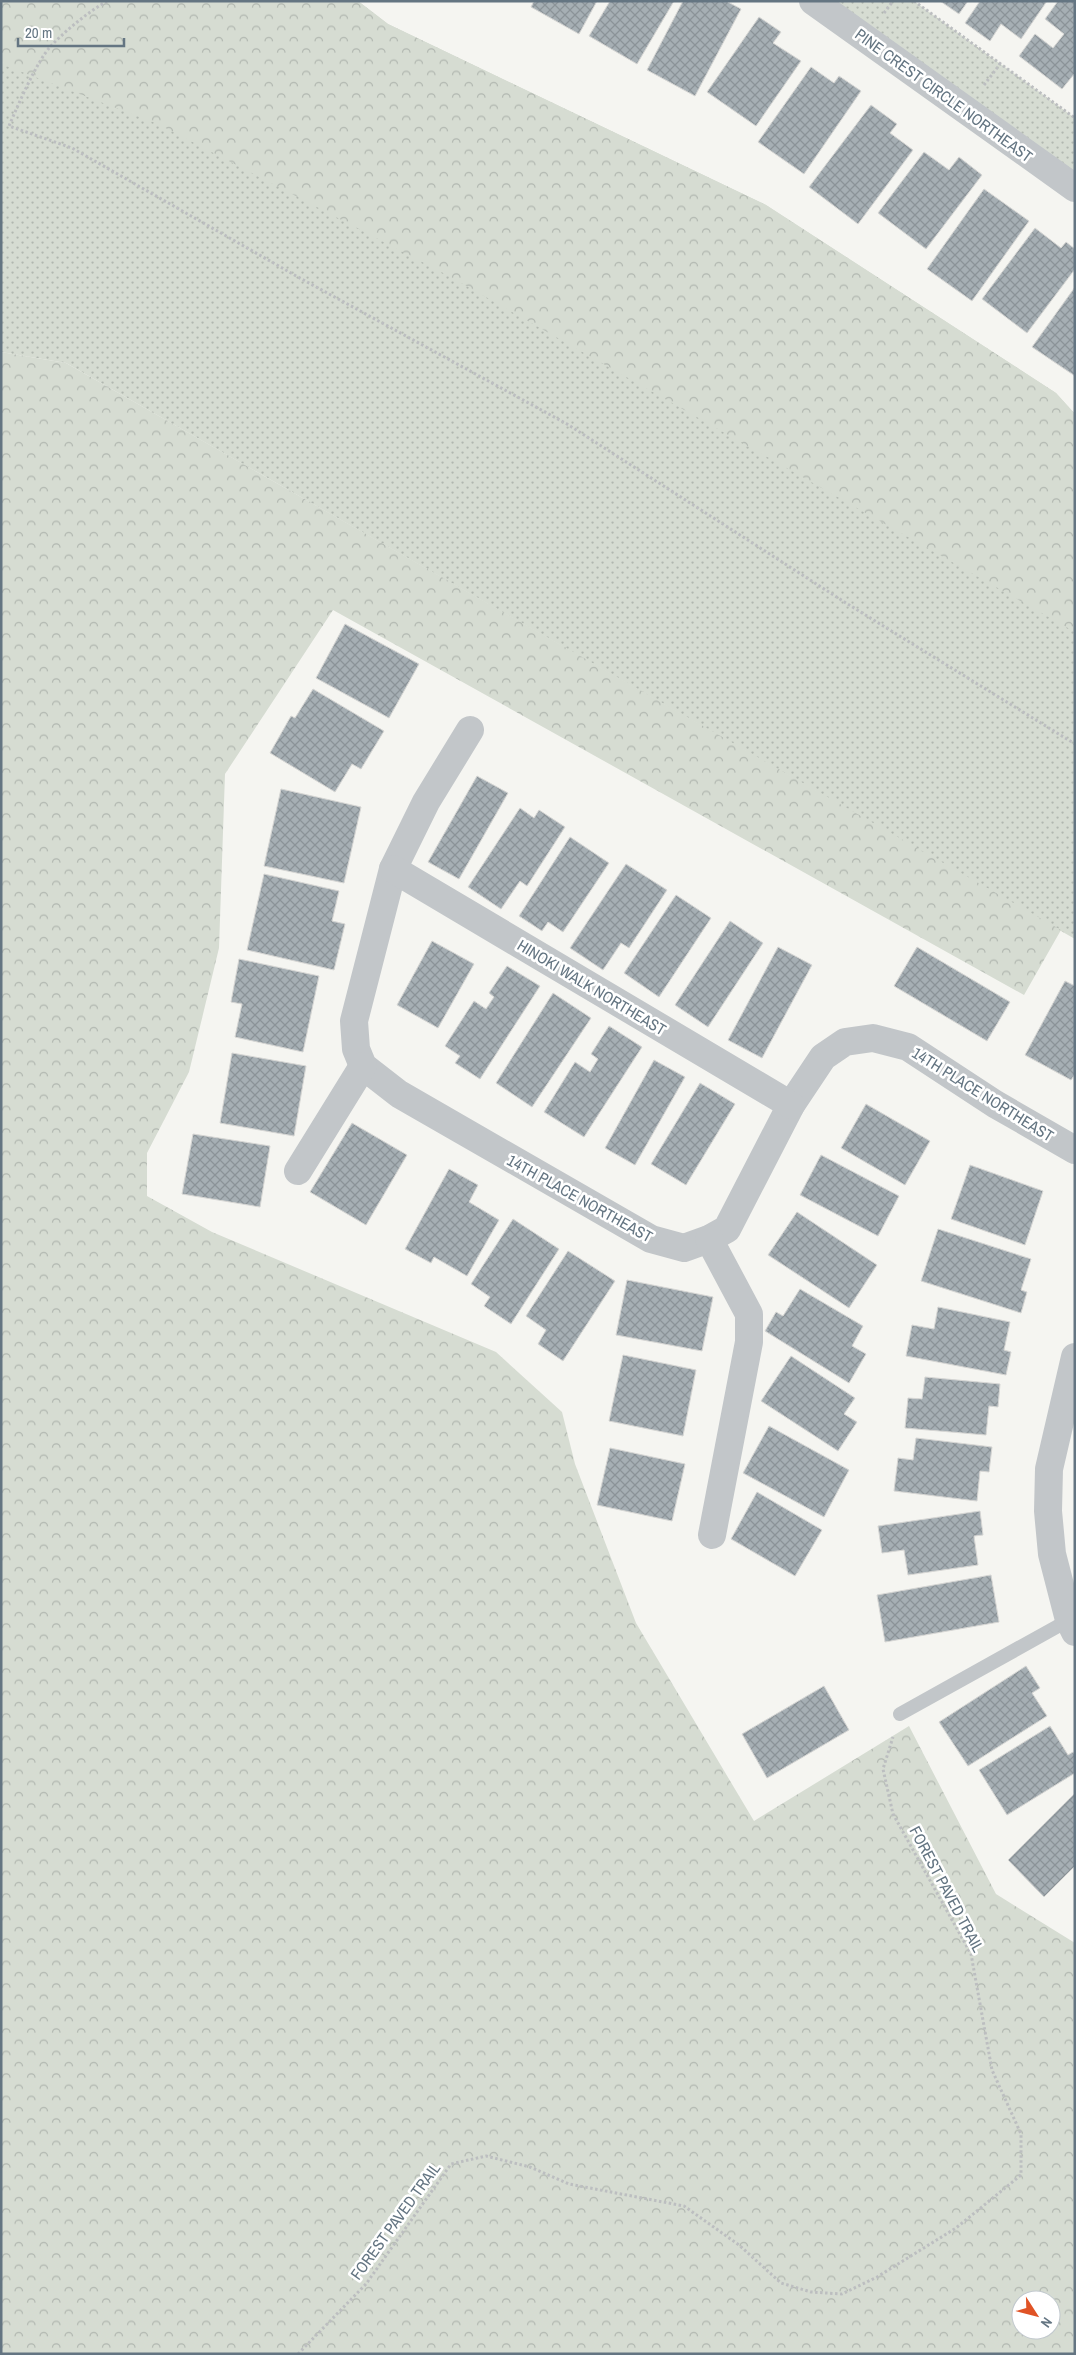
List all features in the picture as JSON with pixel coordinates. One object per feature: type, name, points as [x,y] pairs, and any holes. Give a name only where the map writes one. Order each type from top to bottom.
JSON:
[{"type":"street","name":"PINE CREST CIRCLE NORTHEAST","points":[[813,1],[1075,188]]},
{"type":"street","points":[[298,1171],[363,1066],[356,1050],[354,1021],[393,869],[426,802],[470,730]]},
{"type":"street","name":"HINOKI WALK NORTHEAST","points":[[393,869],[791,1106]]},
{"type":"street","name":"14TH PLACE NORTHEAST","points":[[363,1066],[398,1094],[651,1239],[684,1248],[709,1239],[727,1229],[791,1106],[823,1057],[846,1042],[873,1038],[908,1047],[995,1104],[1075,1150]]},
{"type":"street","points":[[709,1239],[749,1314],[750,1342],[712,1534]]},
{"type":"street","points":[[1072,1626],[1052,1554],[1048,1511],[1049,1469],[1073,1366]]},
{"type":"lane","points":[[900,1714],[1072,1626]]},
{"type":"path","points":[[107,1],[93,10],[49,48],[21,98],[9,126],[72,148],[298,277],[567,424],[846,603],[1075,744]]},
{"type":"path","points":[[914,1],[1075,118]]},
{"type":"path","name":"FOREST PAVED TRAIL","points":[[298,2354],[366,2284],[451,2164],[486,2156],[530,2167],[569,2184],[684,2206],[740,2245],[781,2283],[811,2292],[842,2294],[877,2277],[956,2228],[1021,2175],[1021,2134],[992,2070],[971,1954],[893,1814],[882,1769],[900,1714]]},
{"type":"green space","points":[[1,1],[358,1],[388,24],[766,205],[1056,393],[1075,414],[1075,939],[66,363],[1,352]]},
{"type":"green space","points":[[1,1],[358,1],[388,24],[766,205],[1056,393],[1075,414],[1075,632],[447,275],[158,124],[1,64]]},
{"type":"green space","points":[[813,1],[914,1],[1075,118],[1075,188]]},
{"type":"green space","points":[[1,352],[66,363],[1061,930],[1024,995],[333,610],[225,774],[219,948],[189,1072],[147,1153],[147,1196],[212,1232],[496,1352],[562,1412],[575,1464],[636,1623],[754,1821],[909,1726],[996,1894],[1075,1943],[1075,2354],[1,2354]]},
{"type":"building","points":[[534,1],[597,1],[579,34],[531,7]]},
{"type":"building","points":[[610,1],[674,1],[637,64],[589,36]]},
{"type":"building","points":[[683,1],[726,1],[741,9],[695,96],[647,70]]},
{"type":"building","points":[[940,1],[968,1],[959,14]]},
{"type":"building","points":[[980,1],[1047,1],[1021,39],[1001,24],[990,41],[965,23]]},
{"type":"building","points":[[1058,1],[1075,1],[1075,73],[1062,89],[1019,56],[1035,34],[1053,48],[1064,34],[1045,19]]},
{"type":"building","points":[[759,17],[781,32],[773,43],[801,61],[756,126],[707,92]]},
{"type":"building","points":[[811,67],[834,83],[839,76],[861,91],[804,174],[758,142]]},
{"type":"building","points":[[871,105],[897,124],[890,133],[913,150],[858,224],[809,187]]},
{"type":"building","points":[[924,152],[949,170],[959,157],[982,175],[926,249],[878,213]]},
{"type":"building","points":[[984,189],[1029,221],[972,301],[927,269]]},
{"type":"building","points":[[1035,228],[1061,248],[1066,242],[1075,249],[1075,269],[1027,333],[982,299]]},
{"type":"building","points":[[1075,287],[1075,376],[1032,347]]},
{"type":"building","points":[[345,624],[419,664],[389,718],[316,678]]},
{"type":"building","points":[[313,689],[384,731],[361,769],[352,764],[335,792],[270,753],[291,716],[295,718]]},
{"type":"building","points":[[477,776],[508,793],[459,879],[428,862]]},
{"type":"building","points":[[281,789],[361,807],[344,883],[264,866]]},
{"type":"building","points":[[520,808],[534,818],[539,810],[565,827],[527,886],[520,881],[501,909],[468,887]]},
{"type":"building","points":[[570,837],[609,863],[563,932],[548,922],[542,931],[519,916]]},
{"type":"building","points":[[626,864],[667,890],[629,948],[621,943],[603,970],[570,948]]},
{"type":"building","points":[[264,874],[339,891],[332,921],[345,924],[334,970],[247,950]]},
{"type":"building","points":[[676,895],[711,918],[659,997],[624,973]]},
{"type":"building","points":[[730,921],[763,943],[708,1027],[675,1005]]},
{"type":"building","points":[[432,941],[474,964],[438,1028],[397,1005]]},
{"type":"building","points":[[778,947],[812,965],[762,1058],[728,1040]]},
{"type":"building","points":[[917,947],[1010,1002],[987,1041],[894,986]]},
{"type":"building","points":[[239,959],[319,976],[303,1052],[235,1037],[242,1004],[231,1002]]},
{"type":"building","points":[[507,966],[540,986],[480,1079],[455,1063],[460,1056],[445,1046],[474,1001],[486,1009],[494,997],[489,993]]},
{"type":"building","points":[[1065,981],[1075,986],[1075,1074],[1071,1080],[1025,1055]]},
{"type":"building","points":[[553,993],[591,1018],[532,1107],[496,1083]]},
{"type":"building","points":[[609,1026],[642,1047],[584,1137],[544,1112],[575,1062],[590,1072],[598,1059],[591,1054]]},
{"type":"building","points":[[232,1053],[306,1066],[294,1136],[220,1123]]},
{"type":"building","points":[[654,1060],[685,1077],[635,1165],[605,1148]]},
{"type":"building","points":[[700,1083],[735,1104],[686,1185],[651,1164]]},
{"type":"building","points":[[866,1104],[930,1141],[905,1185],[841,1148]]},
{"type":"building","points":[[352,1123],[407,1155],[366,1225],[310,1192]]},
{"type":"building","points":[[193,1134],[270,1146],[260,1207],[182,1194]]},
{"type":"building","points":[[821,1155],[899,1196],[878,1236],[800,1195]]},
{"type":"building","points":[[970,1165],[1043,1191],[1025,1245],[951,1219]]},
{"type":"building","points":[[449,1169],[478,1185],[469,1202],[499,1220],[467,1276],[434,1257],[431,1263],[405,1249]]},
{"type":"building","points":[[797,1212],[877,1265],[849,1308],[768,1255]]},
{"type":"building","points":[[513,1219],[559,1249],[511,1324],[484,1306],[490,1297],[471,1284]]},
{"type":"building","points":[[938,1229],[1031,1259],[1021,1290],[1027,1292],[1021,1313],[921,1281]]},
{"type":"building","points":[[568,1251],[615,1281],[563,1361],[538,1344],[546,1330],[526,1316]]},
{"type":"building","points":[[627,1280],[713,1297],[702,1351],[616,1335]]},
{"type":"building","points":[[800,1289],[863,1326],[852,1346],[866,1354],[849,1383],[765,1331],[776,1312],[783,1316]]},
{"type":"building","points":[[938,1307],[1010,1322],[1004,1350],[1011,1352],[1006,1375],[906,1356],[912,1325],[934,1329]]},
{"type":"building","points":[[623,1355],[696,1370],[683,1436],[609,1421]]},
{"type":"building","points":[[791,1356],[855,1398],[844,1414],[857,1422],[838,1451],[761,1401]]},
{"type":"building","points":[[925,1377],[1000,1384],[998,1407],[989,1406],[986,1435],[905,1428],[908,1398],[922,1399]]},
{"type":"building","points":[[769,1426],[849,1470],[824,1517],[743,1473]]},
{"type":"building","points":[[916,1438],[992,1447],[989,1472],[980,1471],[977,1501],[894,1491],[898,1458],[913,1460]]},
{"type":"building","points":[[610,1448],[685,1464],[672,1521],[597,1505]]},
{"type":"building","points":[[757,1492],[822,1530],[795,1576],[731,1539]]},
{"type":"building","points":[[980,1511],[983,1535],[974,1536],[978,1565],[908,1575],[904,1550],[882,1553],[878,1526]]},
{"type":"building","points":[[991,1575],[999,1622],[885,1642],[877,1595]]},
{"type":"building","points":[[1026,1666],[1040,1688],[1032,1693],[1047,1716],[968,1766],[939,1722]]},
{"type":"building","points":[[824,1686],[849,1730],[767,1778],[742,1734]]},
{"type":"building","points":[[1050,1726],[1068,1755],[1073,1752],[1075,1755],[1075,1773],[1007,1815],[979,1770]]},
{"type":"building","points":[[1075,1793],[1075,1866],[1044,1897],[1008,1860]]}]
